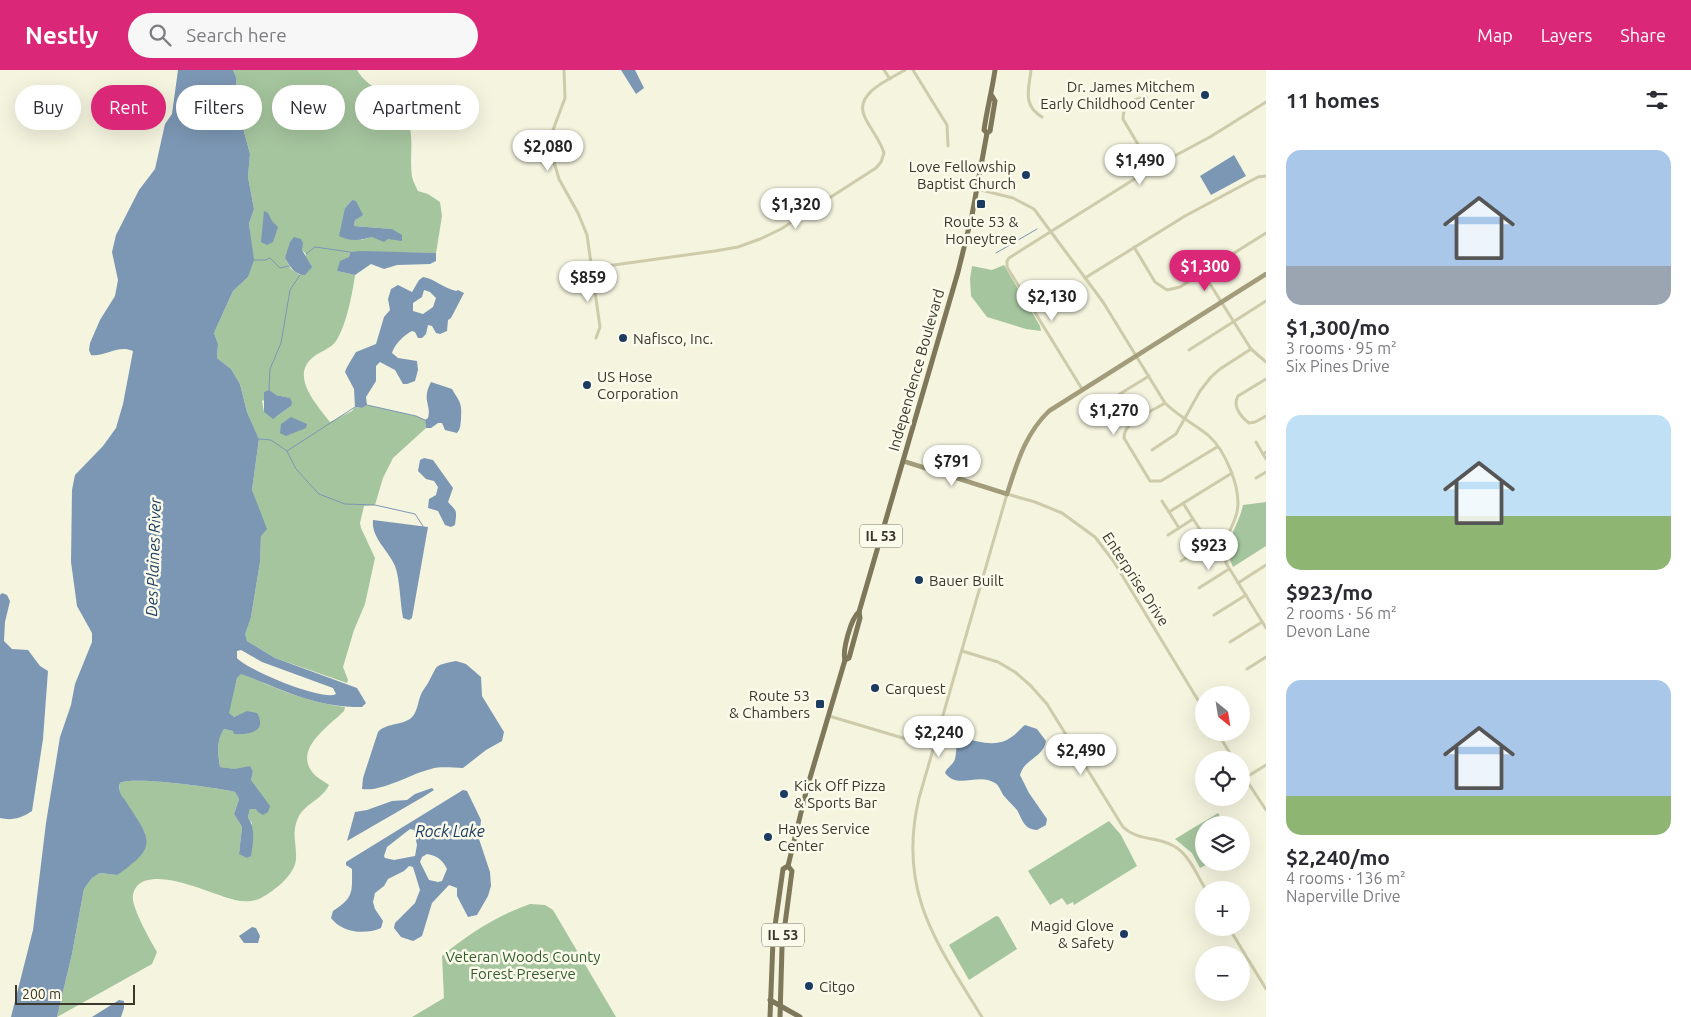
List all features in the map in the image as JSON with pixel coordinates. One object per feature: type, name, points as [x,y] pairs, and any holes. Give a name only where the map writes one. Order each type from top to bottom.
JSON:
[{"type":"main road","name":"Independence Boulevard","points":[[770,1017],[775,917],[783,869],[788,866],[799,818],[828,716],[845,660],[849,658],[860,618],[859,612],[958,272],[977,189],[987,134],[984,130],[988,100],[992,96],[995,70]]},
{"type":"main road","name":"Independence Boulevard","points":[[781,1016],[782,947],[792,871],[788,866]]},
{"type":"main road","points":[[770,1000],[800,1017]]},
{"type":"main road","points":[[770,1008],[781,1016]]},
{"type":"street","points":[[564,70],[565,98],[553,130],[554,162],[559,180],[584,225],[600,327],[596,338]]},
{"type":"street","points":[[884,70],[890,79]]},
{"type":"street","points":[[592,268],[738,247],[780,229],[876,168],[882,162],[884,153],[864,116],[862,108],[868,95],[905,70]]},
{"type":"street","points":[[913,70],[947,125],[948,146]]},
{"type":"street","points":[[1031,70],[1028,99],[1032,111],[1042,117]]},
{"type":"street","points":[[1146,97],[1128,103],[1123,110],[1123,118],[1152,168]]},
{"type":"street","points":[[1082,389],[1008,267],[1007,261],[1152,168],[1210,137],[1266,102]]},
{"type":"street","points":[[1085,278],[1185,216],[1258,177],[1266,176]]},
{"type":"street","points":[[977,189],[1024,203],[1034,209],[1103,302],[1165,403],[1207,434],[1217,447],[1232,473],[1237,488],[1238,503],[1235,518],[1227,534],[1224,551],[1229,569],[1266,628]]},
{"type":"street","points":[[1134,248],[1156,282],[1167,290],[1180,287],[1266,234]]},
{"type":"street","points":[[1203,273],[1251,349],[1266,362]]},
{"type":"street","points":[[982,1017],[929,929],[921,906],[912,852],[914,815],[1007,494],[1022,449],[1034,426],[1049,410],[1266,274]]},
{"type":"street","points":[[1189,350],[1266,301]]},
{"type":"street","points":[[1152,450],[1176,434],[1200,391],[1211,377],[1251,349]]},
{"type":"street","points":[[1092,411],[1149,376]]},
{"type":"street","points":[[1266,378],[1238,396],[1235,401],[1236,408],[1243,419],[1249,423],[1266,416]]},
{"type":"street","points":[[1165,403],[1127,426],[1123,435],[1147,477],[1152,482],[1161,482],[1217,447]]},
{"type":"street","points":[[1256,442],[1266,459]]},
{"type":"street","name":"Enterprise Drive","points":[[902,461],[1035,502],[1062,513],[1095,537],[1114,562],[1195,695]]},
{"type":"street","points":[[1256,478],[1266,472]]},
{"type":"street","points":[[1169,512],[1232,473]]},
{"type":"street","points":[[1162,501],[1179,528]]},
{"type":"street","points":[[1183,504],[1201,531]]},
{"type":"street","points":[[1168,535],[1193,519]]},
{"type":"street","points":[[1181,561],[1227,534]]},
{"type":"street","points":[[1238,583],[1266,565]]},
{"type":"street","points":[[1199,588],[1229,569]]},
{"type":"street","points":[[1214,615],[1246,595]]},
{"type":"street","points":[[1230,642],[1262,622]]},
{"type":"street","points":[[962,651],[998,662],[1015,672],[1030,685],[1046,704],[1122,827],[1136,836],[1177,847],[1200,881]]},
{"type":"street","points":[[1247,669],[1266,657]]},
{"type":"street","points":[[828,716],[933,747]]},
{"type":"street","points":[[1250,775],[1266,765]]},
{"type":"street","points":[[1250,786],[1266,810]]},
{"type":"street","points":[[1233,936],[1266,989]]},
{"type":"green space","points":[[233,70],[357,70],[371,85],[355,85],[355,130],[410,130],[411,170],[414,182],[418,191],[428,194],[440,202],[442,216],[436,253],[350,252],[349,257],[337,271],[355,275],[343,327],[334,344],[311,359],[304,375],[308,392],[330,422],[352,411],[355,407],[362,408],[367,405],[416,416],[425,420],[426,428],[393,458],[383,478],[375,505],[364,506],[360,523],[361,528],[375,558],[365,604],[354,630],[343,667],[348,680],[347,683],[275,658],[247,641],[244,634],[251,617],[260,562],[261,536],[258,509],[252,490],[259,439],[247,412],[240,384],[231,369],[217,358],[218,344],[214,333],[233,291],[248,277],[252,256],[249,224],[254,209],[248,177],[250,154],[244,130],[262,130],[262,85],[236,85]],"holes":[[[352,200],[355,220],[354,226],[345,208]],[[354,226],[392,229],[388,239],[372,237],[361,240]],[[302,250],[306,254],[300,275],[291,269],[285,258]],[[276,395],[289,398],[291,406],[276,417],[264,412],[262,401]]]},
{"type":"green space","points":[[1004,265],[1040,326],[1041,331],[1026,329],[987,317],[971,296],[970,279],[972,266],[992,270]]},
{"type":"green space","points":[[1266,502],[1266,546],[1233,567],[1229,550],[1230,543],[1243,505]]},
{"type":"green space","points":[[241,673],[305,698],[345,707],[344,711],[315,739],[307,755],[308,764],[313,773],[329,785],[298,818],[295,834],[296,859],[292,871],[272,891],[258,899],[248,901],[235,900],[171,880],[157,879],[146,881],[137,886],[133,896],[134,905],[157,952],[152,964],[57,1017],[72,954],[84,889],[92,878],[100,873],[117,875],[145,833],[119,792],[120,783],[128,781],[158,782],[235,792],[239,799],[234,814],[242,827],[239,854],[252,823],[248,817],[250,809],[257,809],[258,790],[251,780],[253,772],[220,767],[218,747],[221,733],[224,729],[233,731],[249,711],[234,717],[228,713],[237,678]]},
{"type":"green space","points":[[1109,821],[1121,835],[1137,866],[1074,905],[1073,902],[1067,905],[1062,898],[1050,905],[1028,871]]},
{"type":"green space","points":[[1195,827],[1195,859],[1192,853],[1175,839]]},
{"type":"green space","name":"Veteran Woods County Forest Preserve","points":[[530,904],[545,905],[553,910],[616,1017],[412,1017],[444,998],[442,956],[484,926]]},
{"type":"green space","points":[[996,916],[999,917],[1017,949],[969,980],[949,945]]},
{"type":"water","name":"Des Plaines River","points":[[178,70],[233,70],[236,85],[176,85],[176,130],[244,130],[250,154],[248,177],[254,209],[249,224],[254,260],[248,277],[233,291],[214,333],[218,344],[217,358],[231,369],[240,384],[247,412],[259,439],[252,490],[267,529],[261,536],[260,562],[251,617],[245,634],[247,641],[275,658],[357,688],[366,703],[362,707],[314,701],[241,674],[237,678],[229,713],[234,717],[247,711],[257,713],[260,724],[255,731],[245,734],[234,734],[233,731],[224,729],[221,734],[218,752],[220,767],[235,769],[250,766],[253,772],[251,780],[270,806],[268,812],[263,815],[256,809],[250,809],[248,817],[251,822],[253,836],[251,856],[247,858],[239,854],[242,827],[234,814],[239,799],[235,792],[158,782],[128,781],[120,783],[121,794],[145,833],[145,848],[131,865],[117,875],[100,873],[92,878],[84,889],[72,954],[57,1017],[11,1017],[33,930],[46,823],[60,737],[71,705],[75,684],[92,642],[92,633],[77,606],[71,562],[72,490],[75,475],[103,446],[116,428],[123,404],[133,351],[122,349],[91,355],[89,350],[90,343],[100,320],[115,296],[118,280],[112,252],[116,235],[139,190],[155,169],[164,130],[166,130],[166,123],[172,114]],"holes":[[[241,650],[262,662],[333,688],[336,694],[329,695],[286,684],[244,663],[237,658],[237,651]]]},
{"type":"water","points":[[621,70],[635,70],[644,88],[636,94]]},
{"type":"water","points":[[1234,155],[1246,176],[1211,195],[1200,176]]},
{"type":"water","points":[[352,200],[356,201],[363,215],[355,220],[354,226],[392,229],[402,235],[402,241],[388,239],[384,242],[372,237],[352,240],[339,236],[345,208]]},
{"type":"water","points":[[264,211],[268,213],[278,227],[273,242],[267,245],[261,242]]},
{"type":"water","points":[[294,237],[301,239],[303,243],[302,250],[312,267],[305,275],[296,272],[285,258],[290,242]]},
{"type":"water","points":[[350,252],[436,253],[436,261],[430,264],[397,265],[384,269],[371,264],[355,275],[337,271],[340,261],[349,257]]},
{"type":"water","points":[[423,277],[427,278],[451,290],[458,290],[464,293],[451,318],[448,320],[447,331],[440,334],[436,333],[432,326],[428,325],[426,334],[422,338],[418,338],[415,332],[412,331],[406,335],[397,344],[392,353],[398,358],[417,361],[418,370],[415,381],[403,384],[395,370],[380,362],[376,366],[376,381],[366,397],[367,405],[362,408],[355,407],[354,389],[345,372],[347,367],[356,352],[376,344],[384,317],[390,310],[388,299],[391,289],[398,285],[412,292]],"holes":[[[424,290],[430,292],[436,298],[433,307],[423,314],[413,311],[413,303],[422,297]]]},
{"type":"water","points":[[431,382],[452,389],[459,401],[461,420],[457,433],[445,430],[442,423],[426,428],[425,420],[429,414],[427,394]]},
{"type":"water","points":[[269,390],[276,395],[290,398],[292,402],[291,406],[273,419],[264,412],[264,392]]},
{"type":"water","points":[[291,417],[307,424],[306,428],[286,436],[280,433],[281,424]]},
{"type":"water","points":[[424,458],[433,460],[453,488],[448,502],[455,509],[456,516],[455,525],[451,527],[445,525],[438,511],[428,508],[429,499],[436,495],[438,487],[434,481],[426,479],[418,471],[420,460]]},
{"type":"water","points":[[373,520],[428,527],[412,618],[409,620],[403,618],[395,566],[375,533]]},
{"type":"water","points":[[2,593],[7,595],[10,601],[5,622],[4,641],[12,649],[28,650],[40,666],[48,671],[43,739],[32,811],[13,819],[0,818],[0,595]]},
{"type":"water","points":[[456,661],[466,664],[481,677],[482,696],[504,732],[502,741],[486,750],[463,768],[435,768],[379,788],[362,789],[363,778],[378,732],[386,727],[410,719],[435,669],[439,665]]},
{"type":"water","points":[[1025,725],[1037,729],[1046,741],[1041,751],[1025,765],[1020,775],[1029,793],[1047,819],[1046,825],[1037,830],[1029,828],[1024,824],[1017,810],[995,783],[982,779],[956,780],[950,778],[945,773],[954,761],[957,745],[961,738],[988,743],[1000,742],[1013,736]]},
{"type":"water","points":[[432,788],[434,790],[423,797],[347,841],[355,812],[367,810],[392,801],[407,800],[415,794]]},
{"type":"water","name":"Rock Lake","points":[[463,790],[467,791],[481,820],[479,839],[490,872],[491,886],[488,896],[477,915],[468,917],[457,896],[457,888],[449,885],[432,903],[422,936],[413,941],[401,937],[394,928],[395,923],[415,903],[420,890],[413,867],[409,866],[404,871],[388,879],[384,886],[375,893],[373,902],[383,921],[381,928],[361,932],[347,930],[331,918],[333,911],[345,902],[352,889],[352,869],[346,865],[346,862]],"holes":[[[410,829],[414,830],[417,845],[415,856],[394,860],[385,858],[387,847]],[[427,854],[439,858],[447,869],[442,881],[429,880],[420,862],[422,857]]]},
{"type":"water","points":[[252,927],[256,928],[260,936],[258,943],[244,943],[239,936]]},
{"type":"water","points":[[119,1000],[124,1001],[121,1017],[92,1017]]},
{"type":"waterway","points":[[996,253],[1037,229]]},
{"type":"waterway","points":[[306,254],[315,247],[350,252]]},
{"type":"waterway","points":[[254,260],[270,258],[280,268],[289,266]]},
{"type":"waterway","points":[[269,390],[270,369],[281,343],[290,290],[300,275]]},
{"type":"waterway","points":[[367,405],[416,416],[425,420]]},
{"type":"waterway","points":[[287,451],[355,407]]},
{"type":"waterway","points":[[259,439],[271,440],[287,451],[296,469],[319,494],[345,504],[375,505],[415,514],[423,526]]},
{"type":"place","name":"Dr. James Mitchem Early Childhood Center","points":[[1205,95]]},
{"type":"place","name":"Love Fellowship Baptist Church","points":[[1026,175]]},
{"type":"place","name":"Route 53 & Honeytree","points":[[981,204]]},
{"type":"place","name":"Nafisco, Inc.","points":[[623,338]]},
{"type":"place","name":"US Hose Corporation","points":[[587,385]]},
{"type":"place","name":"Bauer Built","points":[[919,580]]},
{"type":"place","name":"Carquest","points":[[875,688]]},
{"type":"place","name":"Route 53 & Chambers","points":[[820,704]]},
{"type":"place","name":"Kick Off Pizza & Sports Bar","points":[[784,794]]},
{"type":"place","name":"Hayes Service Center","points":[[768,837]]},
{"type":"place","name":"Magid Glove & Safety","points":[[1124,934]]},
{"type":"place","name":"Citgo","points":[[809,986]]}]
